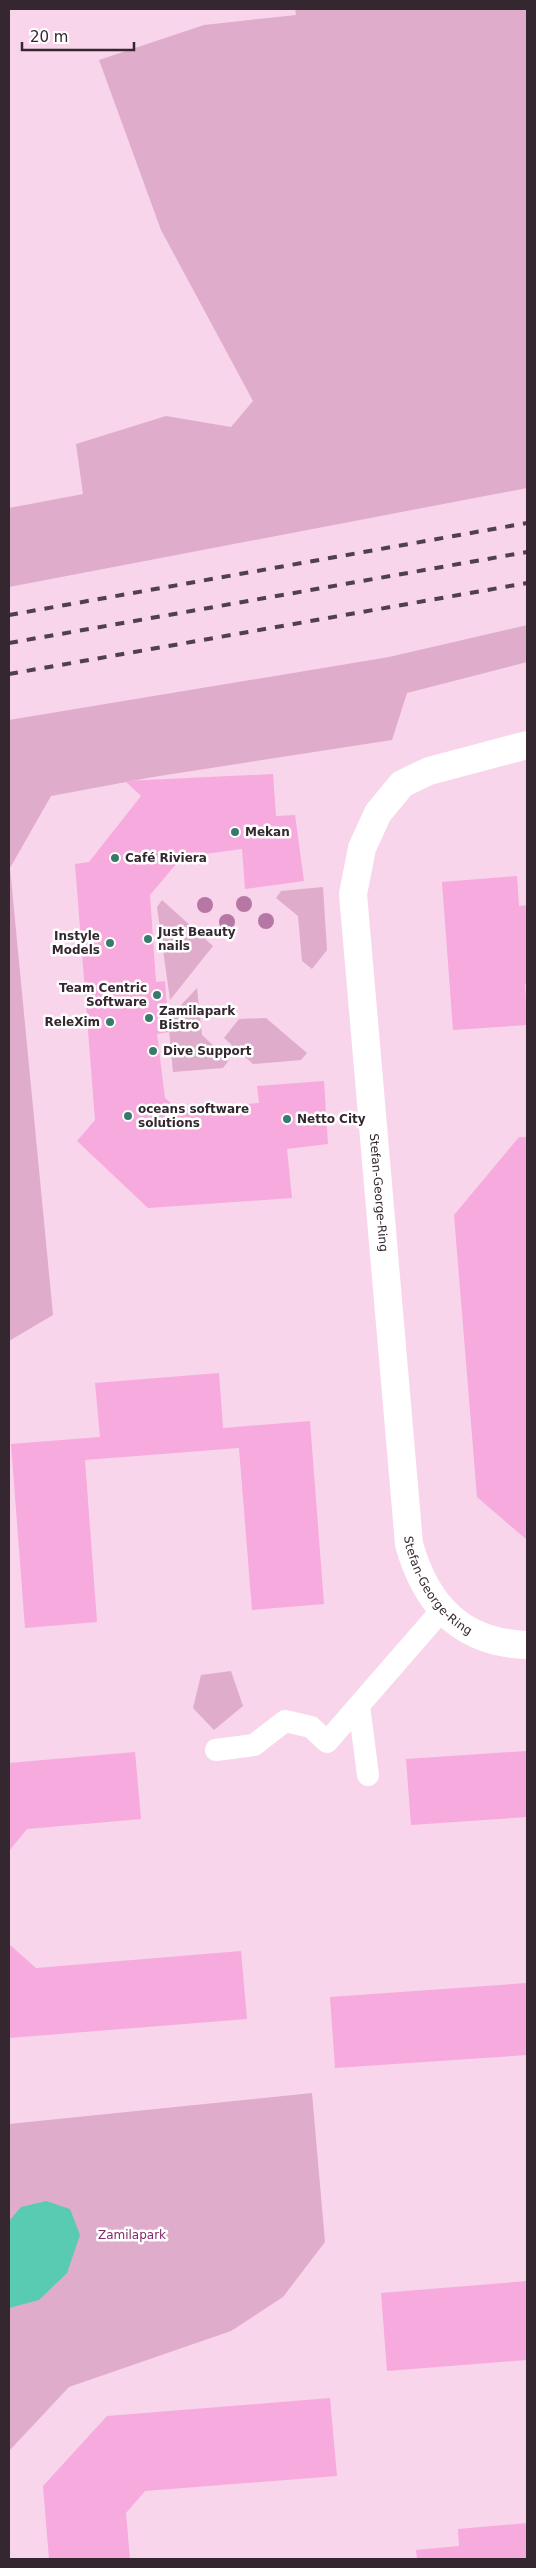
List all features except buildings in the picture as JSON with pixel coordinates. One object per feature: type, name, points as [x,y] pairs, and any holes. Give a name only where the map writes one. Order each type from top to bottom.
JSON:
[{"type":"street","name":"Stefan-George-Ring","points":[[527,745],[429,770],[402,784],[378,813],[362,848],[353,894],[409,1544],[415,1568],[441,1611],[468,1630],[489,1638],[513,1644],[527,1645]]},
{"type":"lane","points":[[216,1750],[254,1745],[285,1721],[311,1727],[327,1742],[441,1611]]},
{"type":"lane","points":[[358,1706],[368,1775]]},
{"type":"green space","points":[[295,9],[527,9],[527,488],[9,587],[9,508],[83,494],[76,444],[166,416],[231,427],[253,401],[161,230],[99,60],[204,25],[296,15]]},
{"type":"green space","points":[[527,625],[527,662],[407,693],[392,740],[153,777],[51,796],[10,868],[53,1315],[9,1341],[9,720],[389,657]]},
{"type":"green space","points":[[323,887],[327,950],[312,969],[302,961],[298,916],[276,898],[281,891]]},
{"type":"green space","points":[[162,900],[213,946],[170,1000],[157,907]]},
{"type":"green space","points":[[197,988],[202,1035],[229,1060],[223,1068],[173,1072],[168,1019]]},
{"type":"green space","points":[[266,1018],[307,1053],[301,1060],[253,1064],[224,1038],[239,1019]]},
{"type":"green space","points":[[231,1671],[243,1706],[214,1730],[193,1708],[201,1675]]},
{"type":"green space","name":"Zamilapark","points":[[312,2093],[325,2242],[283,2297],[231,2331],[69,2387],[9,2451],[9,2124]]},
{"type":"shaded area","points":[[46,2201],[70,2209],[80,2235],[67,2273],[39,2300],[9,2308],[9,2221],[21,2207]]},
{"type":"railway","points":[[9,615],[527,523]]},
{"type":"railway","points":[[9,643],[527,552]]},
{"type":"railway","points":[[9,674],[527,583]]},
{"type":"place","name":"Mekan","points":[[235,832]]},
{"type":"place","name":"Café Riviera","points":[[115,858]]},
{"type":"place","name":"Just Beauty nails","points":[[148,939]]},
{"type":"place","name":"Instyle Models","points":[[110,943]]},
{"type":"place","name":"Team Centric Software","points":[[157,995]]},
{"type":"place","name":"Zamilapark Bistro","points":[[149,1018]]},
{"type":"place","name":"ReleXim","points":[[110,1022]]},
{"type":"place","name":"Dive Support","points":[[153,1051]]},
{"type":"place","name":"oceans software solutions","points":[[128,1116]]},
{"type":"place","name":"Netto City","points":[[287,1119]]}]
